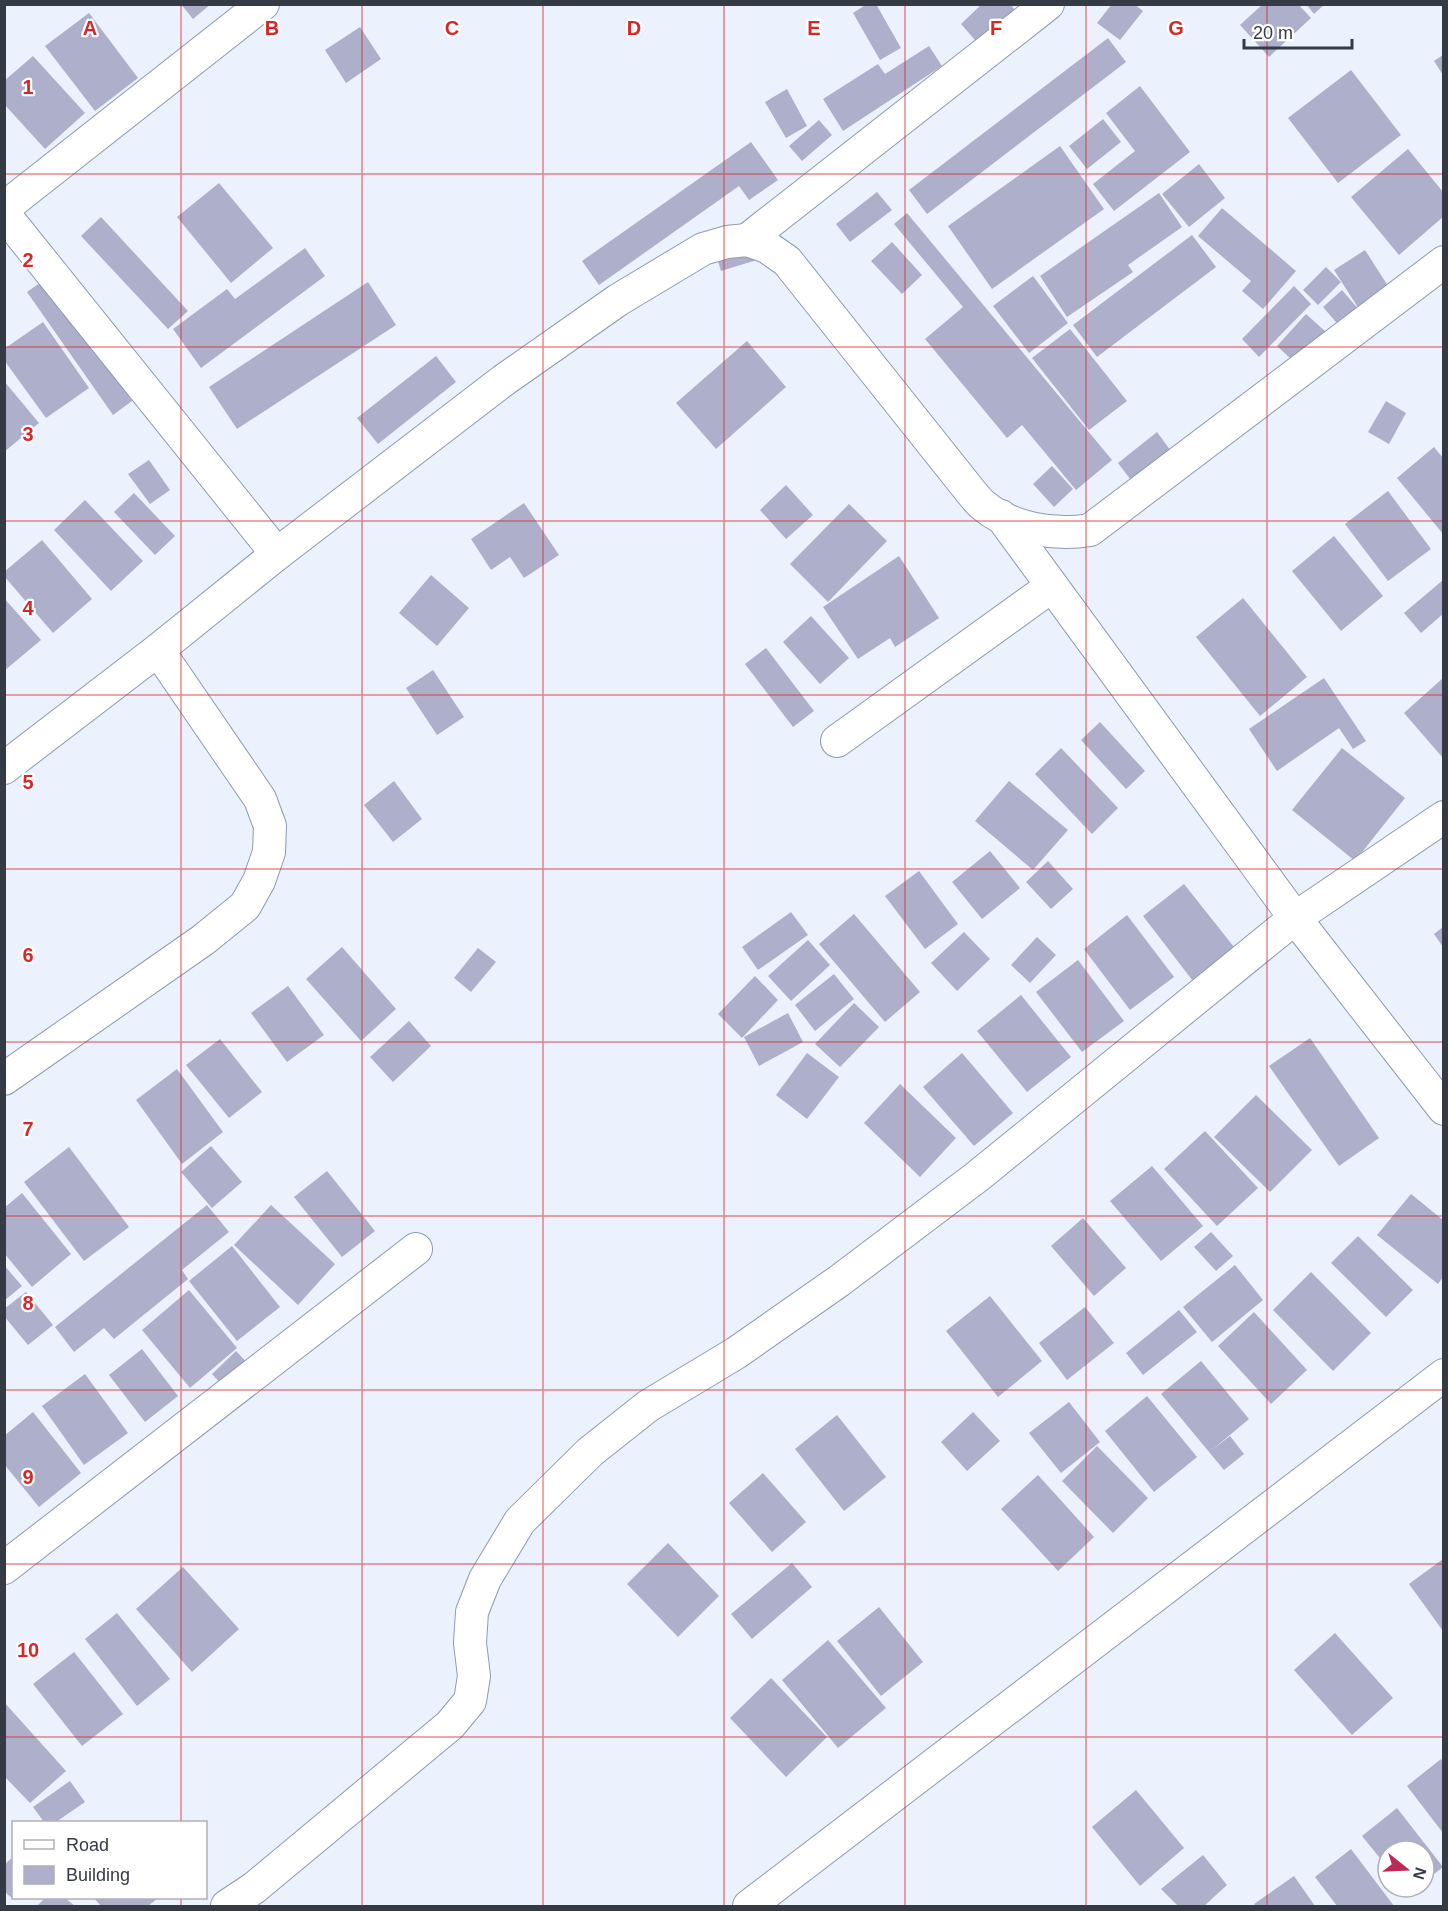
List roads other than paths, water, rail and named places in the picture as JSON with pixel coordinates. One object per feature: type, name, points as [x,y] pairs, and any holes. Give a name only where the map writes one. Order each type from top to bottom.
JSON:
[{"type":"street","points":[[4,208],[264,4]]},
{"type":"street","points":[[747,240],[1048,4]]},
{"type":"street","points":[[4,214],[276,554]]},
{"type":"street","points":[[4,768],[158,650],[276,554],[504,380],[618,300],[703,249],[727,242],[747,240],[767,247],[787,261],[984,506],[1022,525],[1051,532],[1071,533],[1089,530],[1443,262]]},
{"type":"street","points":[[1001,516],[1295,918],[1443,1109]]},
{"type":"street","points":[[837,741],[1052,586]]},
{"type":"street","points":[[4,1079],[203,940],[245,906],[263,871],[269,852],[270,826],[260,799],[158,650]]},
{"type":"street","points":[[227,1906],[254,1888],[450,1725],[470,1701],[474,1676],[470,1643],[472,1611],[485,1579],[520,1521],[590,1452],[648,1406],[736,1353],[839,1281],[969,1183],[1295,918],[1443,817]]},
{"type":"street","points":[[4,1568],[417,1250]]},
{"type":"street","points":[[749,1906],[1443,1375]]}]
